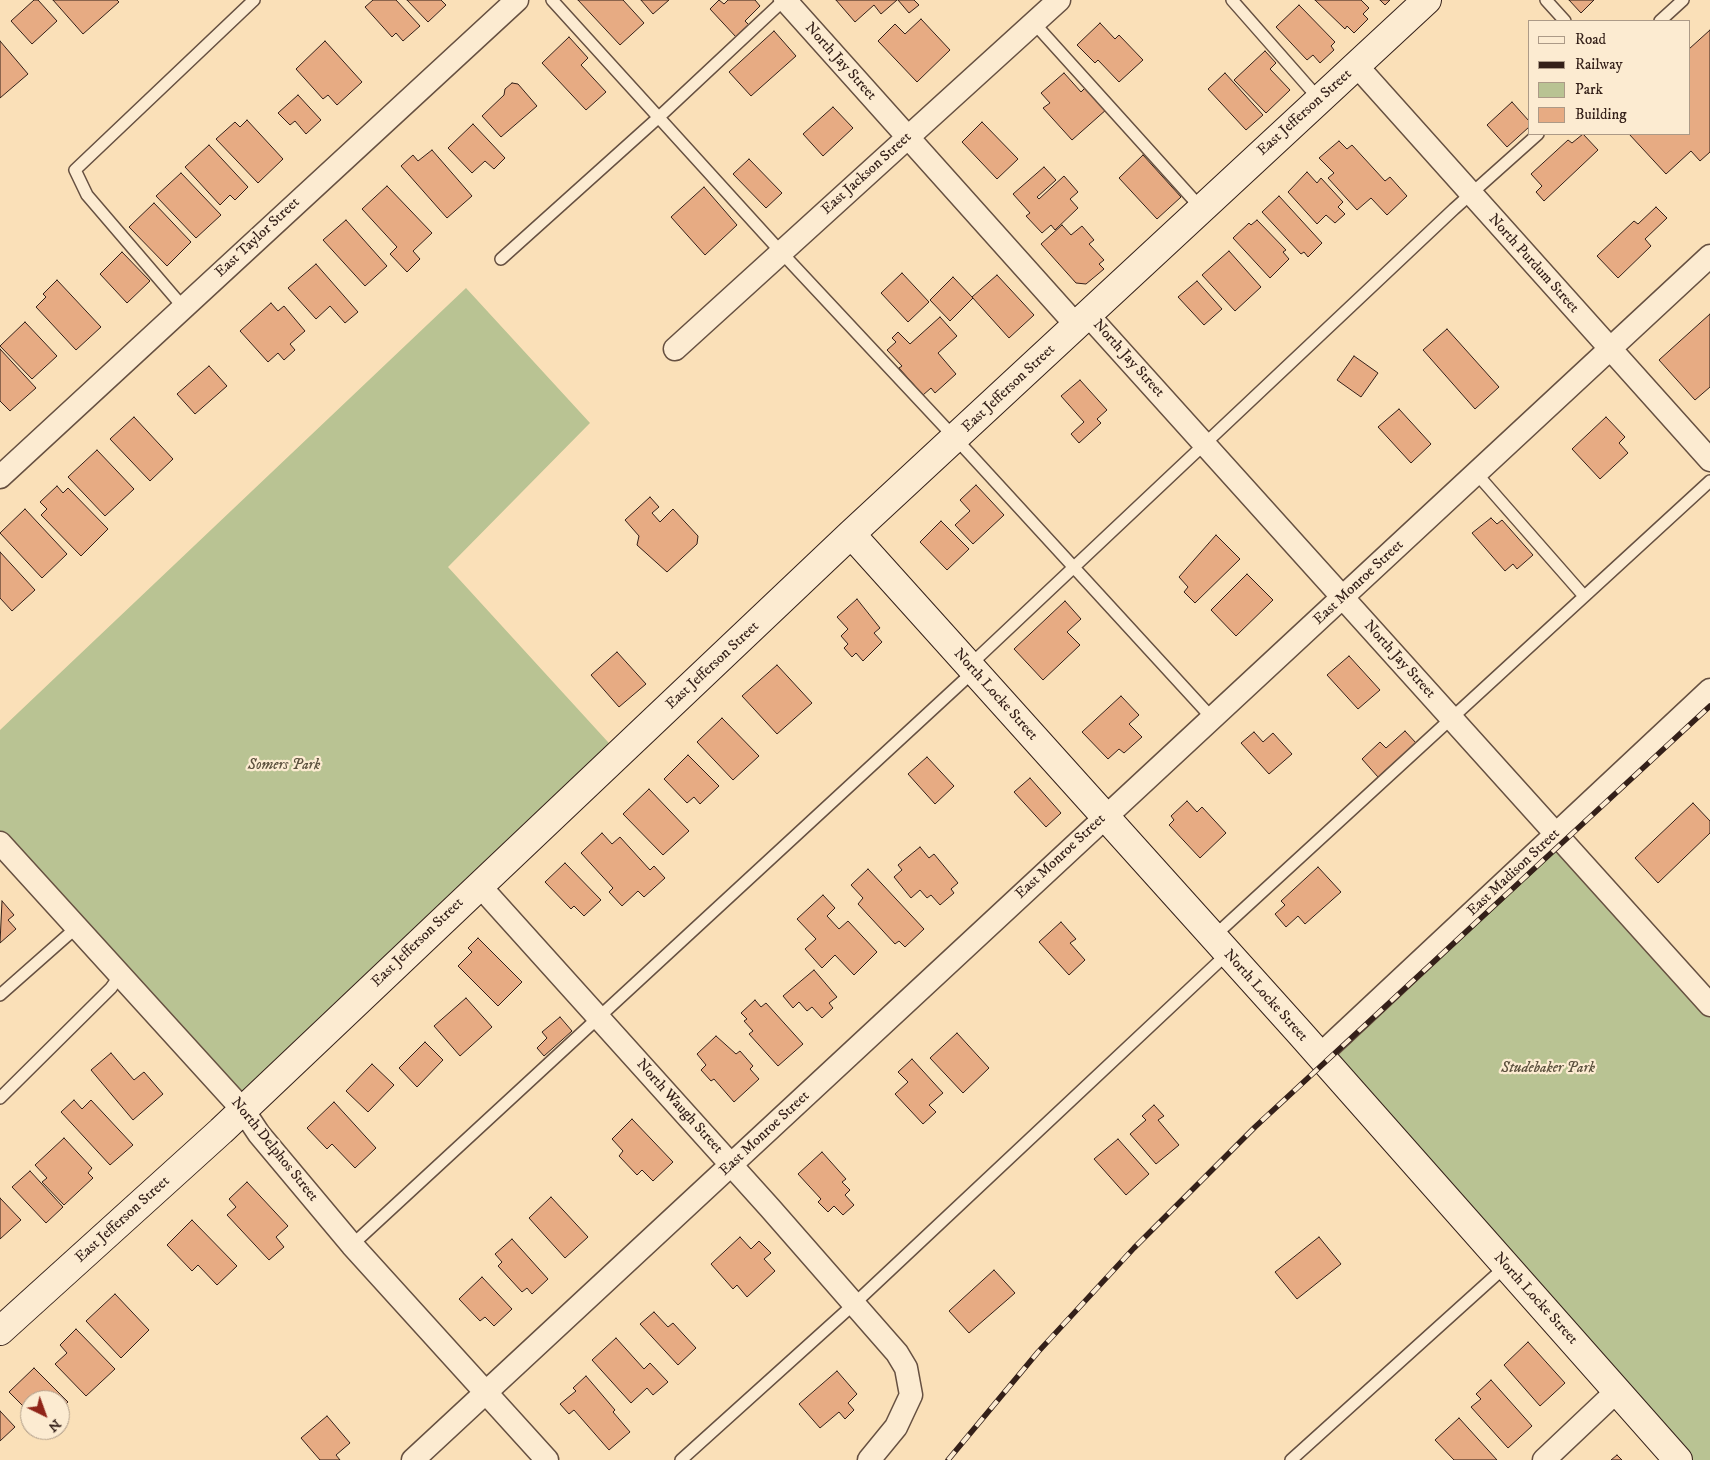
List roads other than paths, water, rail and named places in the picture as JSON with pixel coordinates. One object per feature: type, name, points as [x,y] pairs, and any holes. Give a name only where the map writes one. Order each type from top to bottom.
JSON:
[{"type":"street","name":"East Taylor Street","points":[[0,477],[517,0]]},
{"type":"street","name":"North Jay Street","points":[[784,0],[908,138],[1082,320],[1205,443],[1710,1005]]},
{"type":"street","name":"East Jackson Street","points":[[676,349],[1059,0]]},
{"type":"street","name":"East Jefferson Street","points":[[0,1332],[243,1110],[479,884],[751,631],[851,534],[1427,0]]},
{"type":"street","name":"North Purdum Street","points":[[1357,66],[1710,460]]},
{"type":"street","name":"East Monroe Street","points":[[413,1460],[1710,256]]},
{"type":"street","name":"North Locke Street","points":[[851,534],[1678,1460]]},
{"type":"street","name":"East Madison Street","points":[[1319,1056],[1710,690]]},
{"type":"street","name":"North Delphos Street","points":[[0,842],[243,1110],[259,1134],[352,1245],[547,1460]]},
{"type":"street","name":"North Waugh Street","points":[[479,884],[897,1353],[906,1368],[911,1395],[896,1427],[869,1460]]},
{"type":"street","points":[[1544,1460],[1617,1391]]},
{"type":"lane","points":[[183,307],[87,195],[75,170],[254,0]]},
{"type":"lane","points":[[552,0],[781,252],[1212,718]]},
{"type":"lane","points":[[501,259],[659,117],[784,0]]},
{"type":"lane","points":[[1232,0],[1320,100]]},
{"type":"lane","points":[[1546,0],[1564,20]]},
{"type":"lane","points":[[1661,20],[1682,0]]},
{"type":"lane","points":[[1034,23],[1201,208]]},
{"type":"lane","points":[[352,1245],[972,669],[1074,567],[1205,443],[1470,194],[1537,135]]},
{"type":"lane","points":[[1476,473],[1584,596]]},
{"type":"lane","points":[[681,1460],[854,1304],[1452,718],[1710,481]]},
{"type":"lane","points":[[0,995],[77,927]]},
{"type":"lane","points":[[0,1098],[111,988],[120,975]]},
{"type":"lane","points":[[1291,1460],[1506,1266]]},
{"type":"railway","points":[[948,1460],[1038,1352],[1134,1248],[1255,1127],[1710,706]]},
{"type":"park label","name":"Somers Park","points":[[284,766]]},
{"type":"park label","name":"Studebaker Park","points":[[1548,1069]]}]
